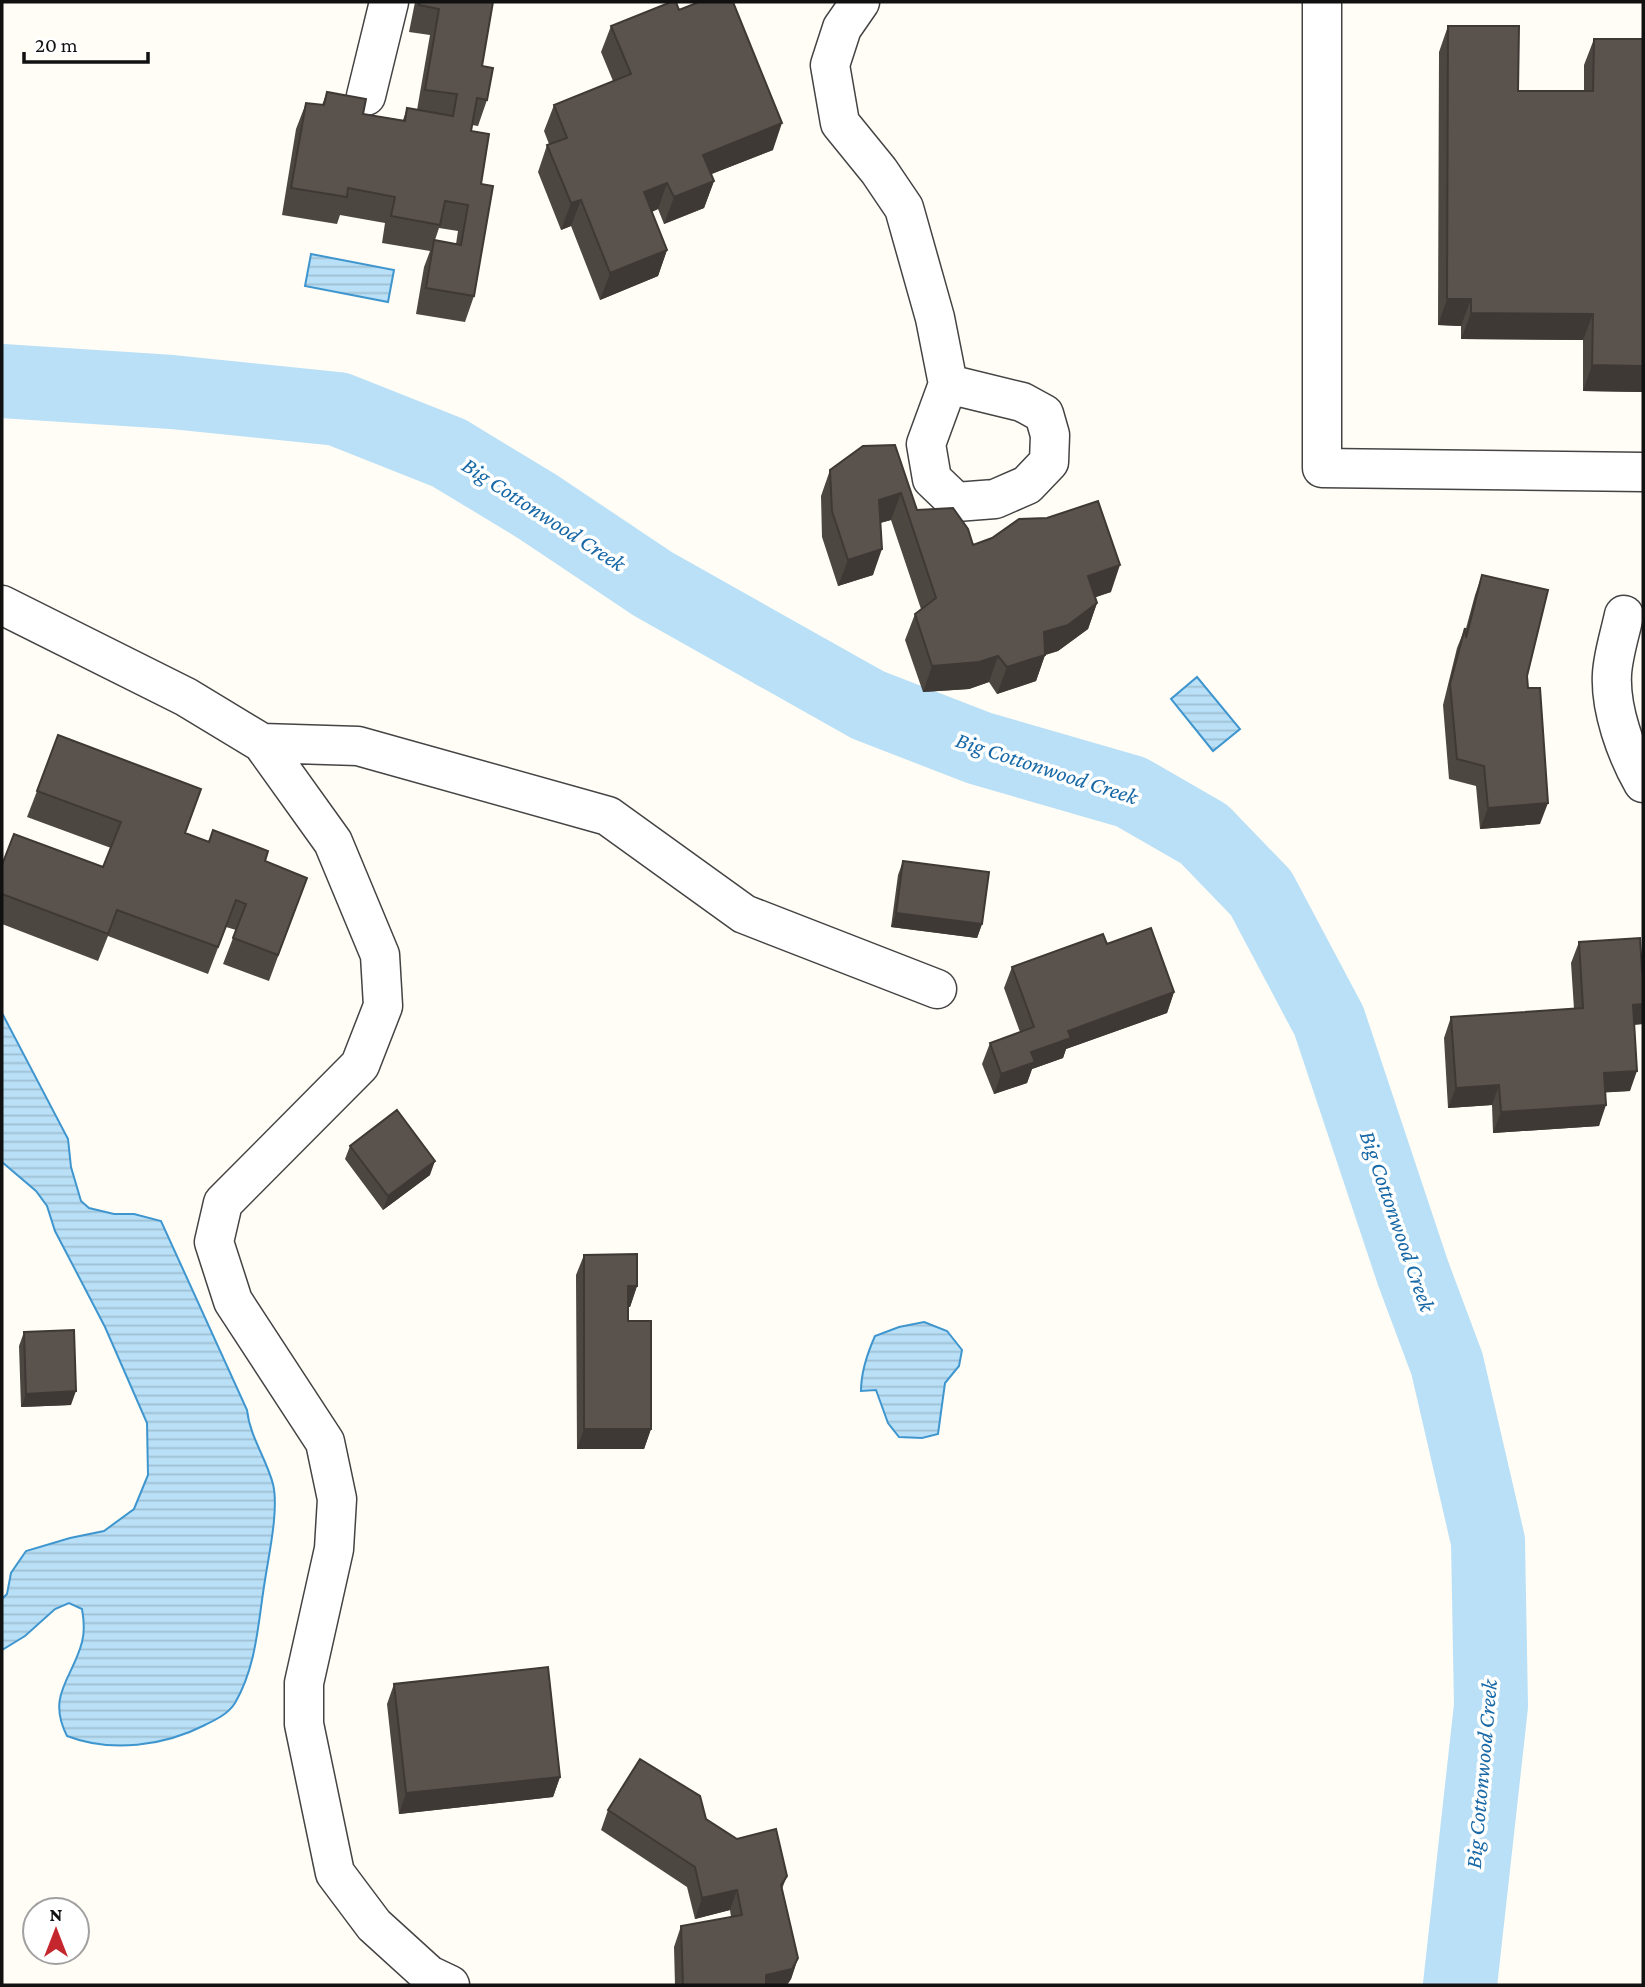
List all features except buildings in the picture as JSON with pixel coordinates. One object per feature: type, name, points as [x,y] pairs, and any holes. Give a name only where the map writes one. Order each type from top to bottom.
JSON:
[{"type":"lane","points":[[366,96],[389,2]]},
{"type":"lane","points":[[860,2],[842,28],[830,65],[840,123],[879,171],[904,208],[935,317],[948,384]]},
{"type":"lane","points":[[1322,2],[1322,468],[1643,472]]},
{"type":"lane","points":[[2,605],[186,697],[262,743],[333,842],[380,955],[383,1006],[360,1065],[223,1203],[214,1242],[233,1301],[325,1442],[337,1499],[334,1549],[304,1683],[304,1724],[335,1873],[374,1925],[429,1975],[450,1985]]},
{"type":"lane","points":[[1624,615],[1612,674],[1618,724],[1632,764],[1643,783]]},
{"type":"lane","points":[[262,743],[358,746],[608,816],[744,914],[937,989]]},
{"type":"water","points":[[311,254],[394,270],[388,302],[305,286]]},
{"type":"water","points":[[1197,677],[1240,729],[1213,751],[1171,699]]},
{"type":"water","points":[[2,1013],[68,1139],[71,1167],[81,1201],[89,1208],[161,1221],[247,1410],[251,1429],[273,1484],[275,1506],[271,1545],[256,1643],[242,1689],[235,1703],[222,1716],[189,1732],[155,1742],[119,1746],[67,1736],[61,1722],[60,1698],[84,1634],[82,1609],[69,1603],[55,1609],[25,1636],[2,1650],[2,1599],[7,1594],[11,1573],[26,1551],[104,1531],[134,1509],[148,1475],[147,1423],[105,1327],[55,1231],[47,1206],[36,1191],[2,1162]]},
{"type":"water","points":[[924,1322],[947,1331],[962,1350],[959,1366],[945,1383],[938,1434],[922,1438],[899,1437],[888,1423],[876,1390],[861,1391],[863,1370],[875,1336]]},
{"type":"waterway","name":"Big Cottonwood Creek","points":[[2,381],[172,392],[338,409],[449,453],[538,507],[653,584],[868,705],[979,748],[1131,792],[1204,834],[1261,893],[1329,1021],[1413,1273],[1447,1364],[1488,1541],[1491,1706],[1460,1985]]}]
